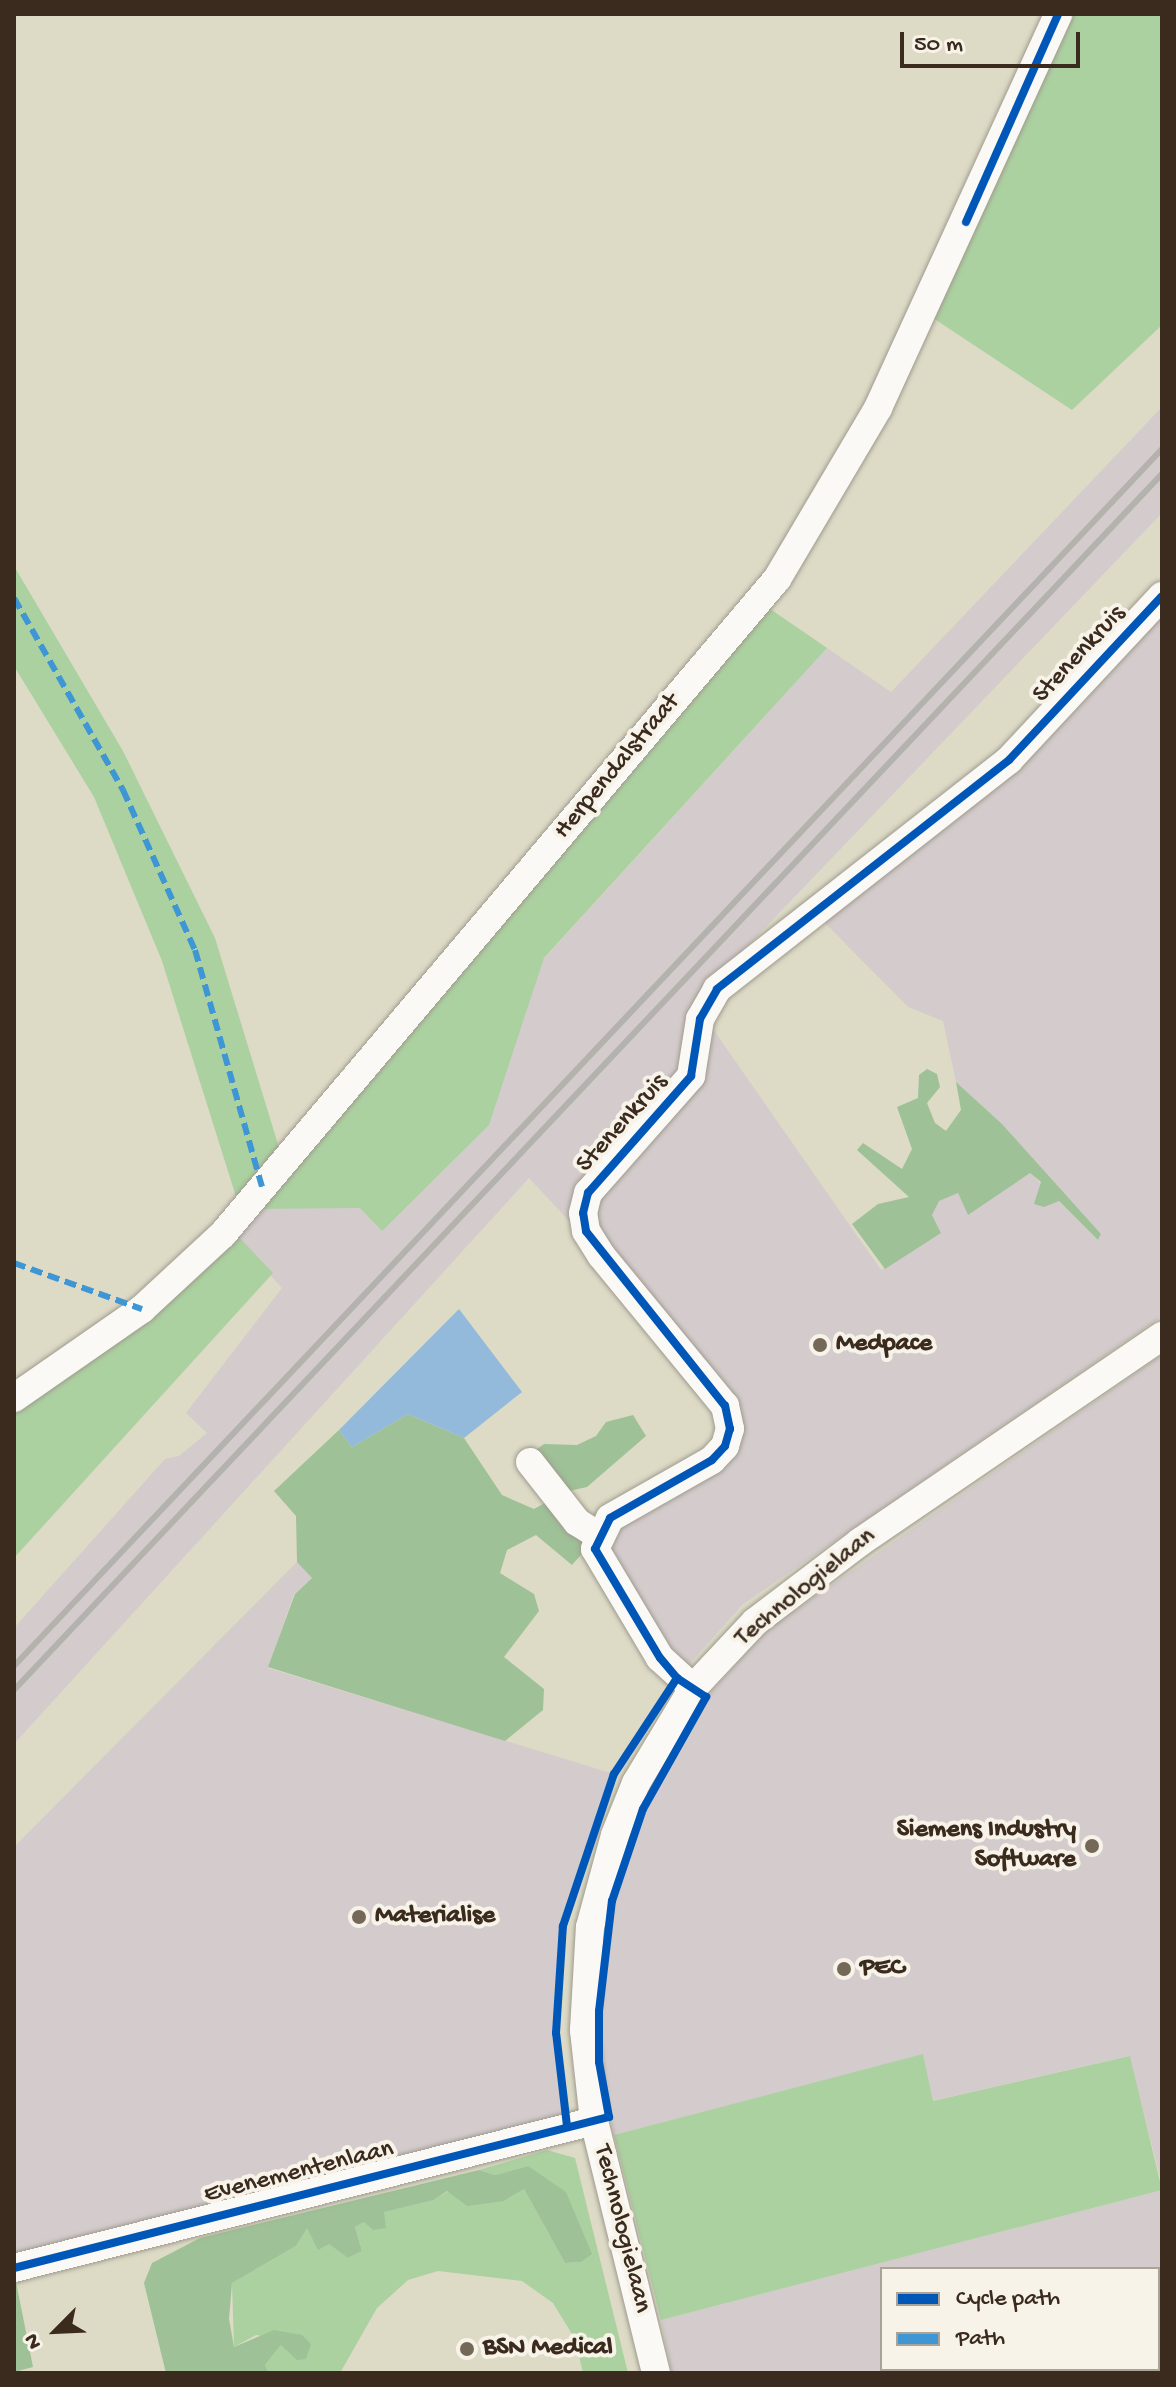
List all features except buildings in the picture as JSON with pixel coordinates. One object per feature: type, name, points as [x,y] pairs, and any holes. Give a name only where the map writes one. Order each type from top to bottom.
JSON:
[{"type":"street","name":"Herpendalstraat","points":[[14,1398],[142,1309],[223,1234],[777,579],[878,408],[1058,14]]},
{"type":"street","name":"Stenenkruis","points":[[598,1535],[610,1518],[712,1460],[725,1446],[730,1429],[725,1406],[586,1231],[583,1213],[588,1193],[691,1076],[700,1019],[717,989],[1009,760],[1162,596]]},
{"type":"street","name":"Technologielaan","points":[[656,2373],[594,2121],[584,2030],[590,1927],[615,1835],[636,1783],[693,1688],[755,1622],[849,1551],[1162,1336]]},
{"type":"street","points":[[530,1462],[577,1522],[598,1535],[595,1549],[603,1567],[660,1658],[693,1688]]},
{"type":"street","name":"Evenementenlaan","points":[[14,2268],[594,2121]]},
{"type":"shaded area","points":[[1162,407],[1162,513],[694,1002],[881,1270],[941,1233],[932,1215],[938,1201],[958,1193],[968,1214],[1030,1173],[1098,1240],[1101,1234],[1002,1124],[956,1082],[943,1021],[908,1007],[821,919],[1162,605],[1162,1316],[742,1605],[677,1678],[595,1549],[730,1429],[601,1255],[529,1178],[14,1744],[14,1628],[165,1459],[179,1456],[207,1433],[186,1413],[282,1288],[236,1238],[254,1207],[541,962],[827,648],[891,692]]},
{"type":"shaded area","points":[[1162,1355],[1162,2184],[1129,2056],[932,2101],[922,2055],[614,2135],[599,2062],[612,1901],[643,1809],[706,1697],[770,1628]]},
{"type":"shaded area","points":[[297,1562],[312,1578],[294,1594],[268,1668],[614,1774],[563,1926],[556,2033],[567,2126],[14,2268],[14,1847]]},
{"type":"shaded area","points":[[1162,2190],[1162,2373],[672,2373],[661,2320]]},
{"type":"green space","points":[[1071,14],[1162,14],[1162,325],[1072,410],[930,316]]},
{"type":"green space","points":[[14,566],[123,751],[215,938],[280,1151],[238,1203],[162,961],[94,797],[14,666]]},
{"type":"green space","points":[[763,604],[827,648],[544,958],[489,1125],[382,1231],[360,1208],[252,1209]]},
{"type":"green space","points":[[927,1069],[937,1074],[940,1087],[927,1103],[935,1123],[946,1131],[961,1110],[956,1082],[1002,1124],[1101,1234],[1098,1240],[1059,1201],[1044,1207],[1034,1204],[1041,1182],[1030,1173],[968,1215],[958,1193],[939,1201],[932,1215],[941,1233],[885,1269],[852,1224],[878,1204],[909,1197],[857,1150],[863,1143],[902,1169],[912,1149],[897,1107],[918,1098],[919,1075]]},
{"type":"green space","points":[[238,1236],[273,1273],[14,1558],[14,1408]]},
{"type":"green space","points":[[408,1414],[464,1438],[502,1495],[534,1509],[556,1497],[598,1535],[572,1565],[536,1535],[507,1550],[500,1573],[534,1594],[539,1611],[504,1657],[544,1689],[543,1710],[505,1741],[268,1667],[295,1594],[312,1578],[297,1562],[296,1516],[274,1491],[339,1430],[352,1447]]},
{"type":"green space","points":[[633,1415],[646,1436],[587,1487],[560,1493],[535,1462],[537,1449],[544,1444],[577,1445],[596,1436],[606,1422]]},
{"type":"green space","points":[[923,2054],[933,2101],[1130,2056],[1162,2190],[661,2320],[614,2135]]},
{"type":"green space","points":[[547,2150],[575,2158],[628,2373],[583,2373],[575,2339],[553,2303],[522,2281],[438,2271],[408,2280],[377,2308],[340,2373],[269,2373],[265,2365],[281,2345],[311,2344],[256,2335],[234,2347],[232,2283],[296,2246],[307,2227],[348,2258],[362,2251],[355,2227],[364,2222],[386,2227],[383,2212],[434,2200],[448,2191],[504,2201],[524,2189],[565,2263],[581,2262],[528,2166],[495,2175],[479,2170]]},
{"type":"green space","points":[[528,2166],[566,2192],[592,2254],[581,2262],[565,2263],[524,2189],[504,2201],[467,2206],[447,2191],[434,2200],[384,2212],[386,2228],[373,2230],[364,2222],[355,2227],[362,2251],[348,2258],[329,2244],[318,2250],[307,2228],[296,2246],[232,2283],[229,2319],[234,2347],[274,2330],[302,2335],[311,2344],[306,2359],[297,2360],[281,2345],[265,2365],[269,2373],[166,2373],[144,2283],[152,2263],[200,2238],[479,2170],[495,2175]]},
{"type":"green space","points":[[14,2272],[33,2367],[14,2372]]},
{"type":"water","points":[[459,1309],[522,1392],[464,1438],[408,1414],[352,1447],[339,1430]]},
{"type":"railway","points":[[14,1666],[1162,449]]},
{"type":"railway","points":[[14,1690],[1162,474]]},
{"type":"marked path","points":[[14,598],[123,790],[195,950],[262,1187]]},
{"type":"marked path","points":[[14,1263],[142,1309]]},
{"type":"cycle path","points":[[966,222],[1058,14]]},
{"type":"cycle path","points":[[14,2268],[609,2117],[599,2062],[599,2011],[612,1901],[643,1809],[706,1697],[677,1678],[660,1658],[595,1549],[610,1518],[712,1460],[725,1446],[730,1429],[725,1406],[586,1231],[583,1213],[588,1193],[691,1076],[700,1019],[717,989],[1009,760],[1162,596]]},
{"type":"cycle path","points":[[567,2126],[556,2033],[563,1926],[614,1774],[677,1678]]},
{"type":"place","name":"Medpace","points":[[820,1345]]},
{"type":"place","name":"Siemens Industry Software","points":[[1092,1846]]},
{"type":"place","name":"Materialise","points":[[359,1917]]},
{"type":"place","name":"PEC","points":[[844,1969]]},
{"type":"place","name":"BSN Medical","points":[[467,2349]]}]
